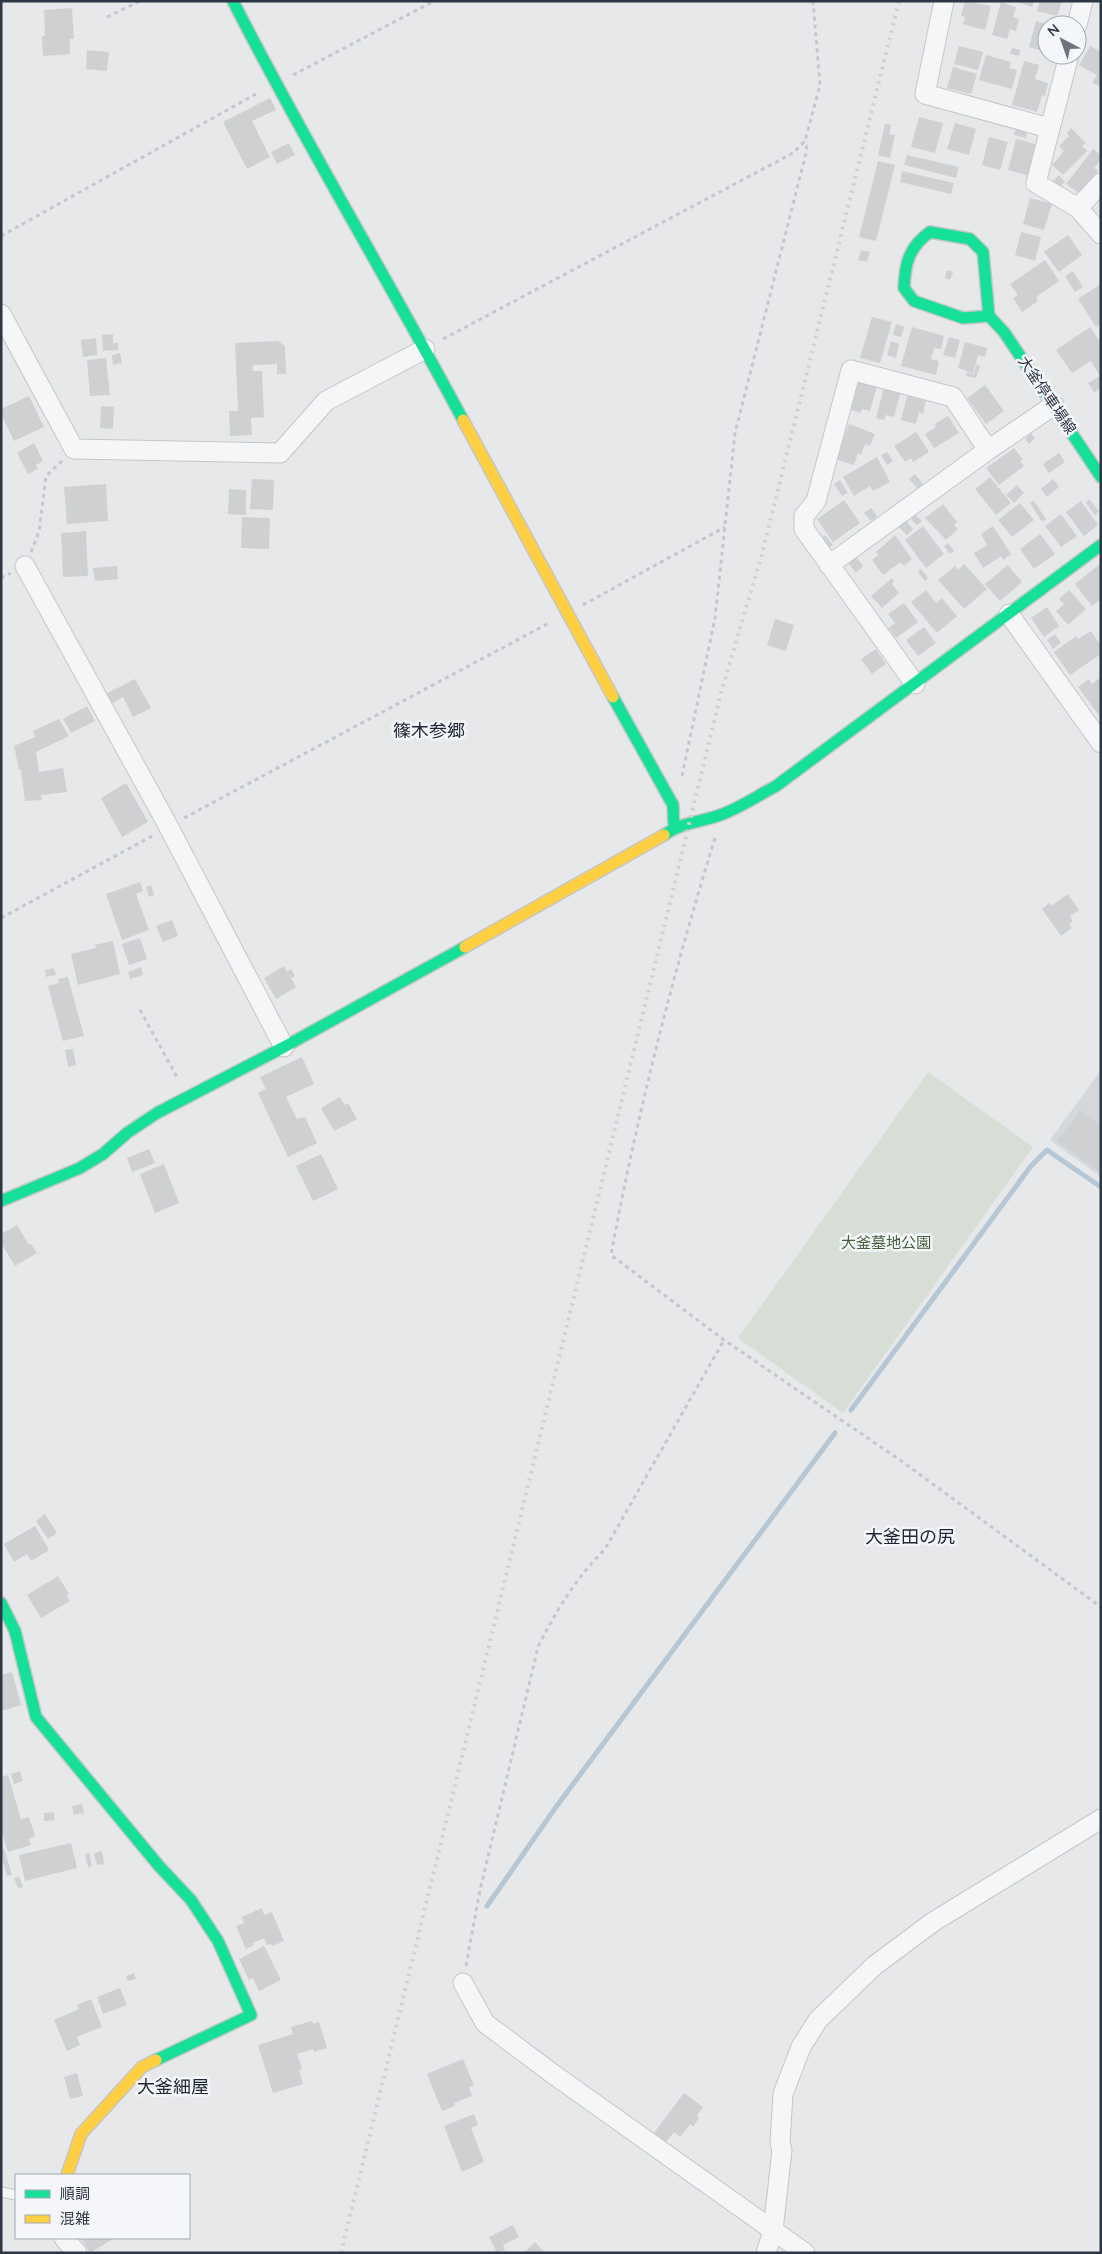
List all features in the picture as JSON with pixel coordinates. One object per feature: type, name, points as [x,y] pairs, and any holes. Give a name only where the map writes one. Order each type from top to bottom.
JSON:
[{"type":"street","points":[[233,1],[275,84],[425,349],[566,614],[673,805],[674,828]]},
{"type":"street","points":[[944,1],[925,94],[1049,128]]},
{"type":"street","points":[[1080,15],[1083,1]]},
{"type":"street","points":[[1066,65],[1036,183],[1078,208],[1101,234]]},
{"type":"street","points":[[1078,208],[1101,184]]},
{"type":"street","points":[[930,232],[970,239],[983,252],[989,316],[963,318],[914,301],[904,288],[906,257],[918,240],[930,232]]},
{"type":"street","points":[[1,314],[74,450],[280,453],[326,401],[425,349]]},
{"type":"street","name":"大釜停車場線","points":[[989,316],[1004,332],[1101,477]]},
{"type":"street","points":[[915,684],[804,529],[804,516],[816,501],[851,370],[953,397],[988,450]]},
{"type":"street","points":[[829,565],[988,450],[1054,405]]},
{"type":"street","points":[[1,1201],[80,1168],[103,1154],[127,1133],[157,1113],[284,1047],[654,842],[674,828],[723,814],[776,786],[1101,545]]},
{"type":"street","points":[[25,566],[168,827],[284,1047]]},
{"type":"street","points":[[1009,614],[1101,742]]},
{"type":"street","points":[[1,1603],[15,1631],[36,1717],[159,1866],[190,1900],[218,1941],[251,2015],[142,2067],[81,2134],[67,2174]]},
{"type":"street","points":[[766,2253],[772,2231],[782,2150],[780,2143],[782,2094],[801,2047],[818,2020],[874,1966],[933,1922],[1101,1819]]},
{"type":"street","points":[[463,1984],[485,2023],[552,2074],[805,2253]]},
{"type":"street","points":[[65,2239],[76,2253]]},
{"type":"lane","points":[[1,2192],[15,2195]]},
{"type":"path","points":[[107,17],[140,1]]},
{"type":"path","points":[[1,236],[275,84],[434,1]]},
{"type":"path","points":[[425,349],[793,154],[805,142],[820,85],[814,1]]},
{"type":"path","points":[[673,805],[678,791],[715,618],[735,433],[807,149],[805,142]]},
{"type":"path","points":[[25,566],[39,532],[46,476],[74,450]]},
{"type":"path","points":[[1,918],[725,527]]},
{"type":"path","points":[[723,814],[683,948],[626,1175],[611,1255],[724,1340],[900,1460],[1101,1607]]},
{"type":"path","points":[[140,1010],[188,1096]]},
{"type":"path","points":[[463,1984],[480,1890],[538,1647],[553,1618],[593,1561],[605,1549],[724,1340]]},
{"type":"shaded area","points":[[1101,1070],[1101,1177],[1050,1140]]},
{"type":"green space","name":"大釜墓地公園","points":[[928,1072],[1033,1147],[843,1413],[738,1338]]},
{"type":"building","points":[[965,1],[991,6],[985,30],[963,24],[965,17],[961,16]]},
{"type":"building","points":[[1015,1],[1034,1],[1032,7]]},
{"type":"building","points":[[1040,1],[1062,1],[1057,15],[1037,11]]},
{"type":"building","points":[[1001,2],[1016,7],[1013,17],[1019,19],[1016,31],[1010,29],[1007,39],[992,35]]},
{"type":"building","points":[[72,8],[74,39],[70,39],[70,54],[43,56],[42,36],[45,36],[44,10]]},
{"type":"building","points":[[1036,21],[1037,21],[1037,49],[1029,47]]},
{"type":"building","points":[[959,46],[983,52],[978,70],[954,64]]},
{"type":"building","points":[[1090,46],[1101,52],[1101,87],[1092,83],[1097,75],[1079,65],[1087,65],[1087,51]]},
{"type":"building","points":[[1012,48],[1020,50],[1019,56],[1010,54]]},
{"type":"building","points":[[87,50],[109,52],[107,71],[86,69]]},
{"type":"building","points":[[986,55],[1011,62],[1009,68],[1017,70],[1012,89],[979,80]]},
{"type":"building","points":[[1024,61],[1039,65],[1035,79],[1048,83],[1045,96],[1042,95],[1037,112],[1012,105]]},
{"type":"building","points":[[953,67],[977,74],[971,94],[947,88]]},
{"type":"building","points":[[270,98],[276,110],[252,121],[270,157],[247,169],[223,122]]},
{"type":"building","points":[[919,117],[943,123],[935,153],[911,147]]},
{"type":"building","points":[[955,123],[976,129],[969,155],[947,149]]},
{"type":"building","points":[[885,124],[891,125],[889,134],[895,135],[890,158],[878,155]]},
{"type":"building","points":[[1071,128],[1086,143],[1082,146],[1087,151],[1063,175],[1052,165],[1064,151],[1059,146],[1069,136],[1067,133]]},
{"type":"building","points":[[1016,129],[1027,132],[1026,138],[1014,135]]},
{"type":"building","points":[[989,137],[1008,142],[1000,170],[982,165]]},
{"type":"building","points":[[1016,139],[1039,145],[1030,176],[1008,170]]},
{"type":"building","points":[[289,143],[295,155],[277,164],[271,152]]},
{"type":"building","points":[[1093,149],[1101,155],[1101,160],[1094,168],[1098,171],[1080,194],[1066,184]]},
{"type":"building","points":[[907,155],[959,167],[956,178],[904,165]]},
{"type":"building","points":[[878,161],[895,165],[876,241],[859,237]]},
{"type":"building","points":[[902,171],[954,183],[951,194],[900,182]]},
{"type":"building","points":[[1059,175],[1065,182],[1059,188],[1053,181]]},
{"type":"building","points":[[1030,198],[1052,204],[1044,230],[1023,224]]},
{"type":"building","points":[[1021,232],[1041,237],[1035,261],[1015,255]]},
{"type":"building","points":[[1068,235],[1082,255],[1059,272],[1044,252]]},
{"type":"building","points":[[861,250],[870,252],[867,262],[858,260]]},
{"type":"building","points":[[1045,260],[1059,281],[1036,297],[1038,301],[1022,312],[1013,298],[1018,295],[1010,284]]},
{"type":"building","points":[[947,270],[953,272],[950,280],[945,278]]},
{"type":"building","points":[[1073,271],[1083,287],[1075,292],[1065,276]]},
{"type":"building","points":[[1101,284],[1101,324],[1096,327],[1078,299]]},
{"type":"building","points":[[872,317],[892,322],[880,363],[860,358]]},
{"type":"building","points":[[896,324],[904,327],[901,337],[893,335]]},
{"type":"building","points":[[912,327],[944,336],[941,349],[934,348],[931,359],[939,361],[936,375],[901,366]]},
{"type":"building","points":[[1090,327],[1101,343],[1101,388],[1094,392],[1088,383],[1100,376],[1091,361],[1072,373],[1056,350]]},
{"type":"building","points":[[113,334],[113,343],[118,343],[118,350],[103,351],[102,335]]},
{"type":"building","points":[[949,337],[960,340],[955,358],[943,355]]},
{"type":"building","points":[[96,338],[97,355],[83,357],[81,340]]},
{"type":"building","points":[[278,341],[285,346],[286,374],[277,374],[277,364],[253,365],[253,371],[262,371],[264,417],[251,418],[252,435],[230,436],[229,411],[238,411],[235,343]]},
{"type":"building","points":[[891,341],[899,344],[896,358],[887,355]]},
{"type":"building","points":[[965,342],[987,348],[985,357],[978,355],[973,373],[958,368]]},
{"type":"building","points":[[120,353],[122,363],[113,365],[112,355]]},
{"type":"building","points":[[106,358],[110,395],[90,396],[87,360]]},
{"type":"building","points":[[976,365],[980,366],[976,378],[966,376],[967,372],[974,374]]},
{"type":"building","points":[[859,381],[877,386],[870,411],[862,409],[860,413],[851,410]]},
{"type":"building","points":[[985,385],[1004,411],[986,424],[967,398]]},
{"type":"building","points":[[884,387],[901,391],[894,417],[886,415],[884,420],[876,418]]},
{"type":"building","points":[[29,396],[44,427],[14,441],[1,414],[1,409]]},
{"type":"building","points":[[907,396],[926,401],[923,414],[919,412],[916,424],[901,420]]},
{"type":"building","points":[[101,406],[114,407],[113,429],[100,428]]},
{"type":"building","points":[[948,416],[959,433],[934,448],[925,434],[936,427],[935,424]]},
{"type":"building","points":[[849,424],[875,434],[870,446],[865,444],[861,455],[858,453],[854,465],[836,459]]},
{"type":"building","points":[[916,432],[929,452],[913,462],[911,458],[905,462],[894,446]]},
{"type":"building","points":[[1031,433],[1035,438],[1029,444],[1025,439]]},
{"type":"building","points":[[34,443],[43,461],[36,465],[38,469],[28,474],[17,453]]},
{"type":"building","points":[[1014,448],[1023,460],[1020,461],[1024,466],[999,485],[986,468]]},
{"type":"building","points":[[887,452],[893,461],[887,465],[881,455]]},
{"type":"building","points":[[1059,453],[1065,462],[1049,473],[1043,464]]},
{"type":"building","points":[[877,457],[890,482],[873,491],[870,486],[854,496],[843,477]]},
{"type":"building","points":[[915,474],[924,485],[918,489],[909,479]]},
{"type":"building","points":[[990,477],[1011,503],[996,515],[975,489]]},
{"type":"building","points":[[252,479],[274,480],[273,510],[250,509]]},
{"type":"building","points":[[1053,479],[1059,487],[1047,497],[1041,489]]},
{"type":"building","points":[[840,480],[848,493],[842,496],[834,484]]},
{"type":"building","points":[[106,484],[108,521],[67,524],[64,487]]},
{"type":"building","points":[[1017,485],[1024,493],[1014,503],[1006,495]]},
{"type":"building","points":[[229,489],[246,490],[246,515],[228,514]]},
{"type":"building","points":[[1089,499],[1099,511],[1095,515],[1086,503]]},
{"type":"building","points":[[844,500],[860,523],[833,542],[817,519]]},
{"type":"building","points":[[1034,501],[1046,519],[1042,522],[1030,503]]},
{"type":"building","points":[[1081,501],[1098,525],[1084,536],[1066,512]]},
{"type":"building","points":[[1020,503],[1034,520],[1012,537],[998,520]]},
{"type":"building","points":[[943,504],[957,522],[954,525],[958,529],[946,540],[925,518]]},
{"type":"building","points":[[871,508],[877,516],[871,521],[864,513]]},
{"type":"building","points":[[1061,514],[1077,536],[1061,547],[1045,526]]},
{"type":"building","points":[[916,515],[922,521],[917,525],[911,519]]},
{"type":"building","points":[[242,517],[270,518],[269,549],[241,548]]},
{"type":"building","points":[[905,520],[913,529],[907,535],[898,526]]},
{"type":"building","points":[[923,526],[944,554],[926,568],[905,540]]},
{"type":"building","points":[[993,526],[1011,554],[1003,560],[1001,556],[983,568],[974,553],[987,545],[981,534]]},
{"type":"building","points":[[86,531],[88,576],[63,577],[61,533]]},
{"type":"building","points":[[1040,534],[1055,554],[1034,569],[1020,549]]},
{"type":"building","points":[[825,535],[833,545],[829,548],[821,538]]},
{"type":"building","points":[[895,535],[912,559],[904,566],[901,562],[883,575],[872,560],[878,555],[876,552]]},
{"type":"building","points":[[948,543],[954,551],[950,554],[944,546]]},
{"type":"building","points":[[856,557],[863,566],[856,573],[848,563]]},
{"type":"building","points":[[1101,563],[1101,599],[1092,606],[1075,584]]},
{"type":"building","points":[[964,564],[987,589],[964,609],[938,580],[955,566],[958,570]]},
{"type":"building","points":[[1008,565],[1022,582],[1000,601],[985,584]]},
{"type":"building","points":[[117,566],[118,579],[95,581],[93,568]]},
{"type":"building","points":[[921,569],[928,578],[925,581],[918,572]]},
{"type":"building","points":[[892,578],[894,581],[892,584],[899,593],[882,608],[871,596]]},
{"type":"building","points":[[926,590],[936,603],[942,598],[957,616],[937,633],[911,602]]},
{"type":"building","points":[[1069,590],[1086,609],[1068,625],[1056,611],[1064,604],[1059,599]]},
{"type":"building","points":[[904,603],[918,622],[896,638],[888,628],[895,623],[888,614]]},
{"type":"building","points":[[1047,607],[1059,626],[1044,637],[1031,618]]},
{"type":"building","points":[[775,619],[794,625],[786,651],[767,645]]},
{"type":"building","points":[[924,627],[936,643],[918,656],[906,640]]},
{"type":"building","points":[[1091,631],[1101,646],[1101,654],[1070,675],[1054,652],[1076,636],[1078,639]]},
{"type":"building","points":[[1055,634],[1061,643],[1053,649],[1047,640]]},
{"type":"building","points":[[876,649],[886,664],[872,674],[861,659]]},
{"type":"building","points":[[1101,677],[1101,718],[1078,687],[1089,679],[1092,684]]},
{"type":"building","points":[[135,679],[151,708],[133,717],[123,697],[109,705],[104,695]]},
{"type":"building","points":[[87,706],[95,721],[71,733],[63,719]]},
{"type":"building","points":[[59,719],[69,736],[36,752],[39,772],[63,768],[67,792],[41,795],[42,800],[25,801],[21,769],[19,770],[14,746],[35,737],[33,731]]},
{"type":"building","points":[[126,783],[148,822],[122,837],[101,798]]},
{"type":"building","points":[[140,882],[143,891],[136,894],[149,930],[122,940],[106,894]]},
{"type":"building","points":[[151,885],[154,895],[149,897],[146,887]]},
{"type":"building","points":[[1068,894],[1079,910],[1070,916],[1073,921],[1069,924],[1072,928],[1061,936],[1042,909],[1049,903],[1051,906]]},
{"type":"building","points":[[172,920],[178,936],[163,942],[156,926]]},
{"type":"building","points":[[140,938],[147,959],[129,965],[122,944]]},
{"type":"building","points":[[113,941],[120,974],[78,985],[71,954],[96,948],[95,945]]},
{"type":"building","points":[[284,966],[287,972],[291,969],[295,976],[291,978],[296,987],[276,999],[264,978]]},
{"type":"building","points":[[141,967],[143,975],[130,979],[128,972]]},
{"type":"building","points":[[54,968],[56,975],[46,977],[45,970]]},
{"type":"building","points":[[68,977],[84,1036],[63,1041],[48,986],[59,983],[58,979]]},
{"type":"building","points":[[73,1049],[76,1065],[68,1067],[65,1050]]},
{"type":"building","points":[[302,1057],[314,1084],[286,1097],[297,1119],[305,1117],[317,1143],[288,1157],[258,1093],[266,1089],[260,1077]]},
{"type":"building","points":[[340,1097],[345,1105],[348,1103],[357,1119],[334,1131],[321,1108]]},
{"type":"building","points":[[1080,1111],[1101,1126],[1101,1173],[1057,1141]]},
{"type":"building","points":[[149,1149],[155,1163],[132,1172],[127,1158]]},
{"type":"building","points":[[321,1154],[338,1189],[313,1201],[296,1166]]},
{"type":"building","points":[[164,1164],[179,1203],[155,1213],[140,1174]]},
{"type":"building","points":[[17,1225],[29,1245],[31,1244],[37,1253],[15,1266],[1,1243],[1,1234]]},
{"type":"building","points":[[45,1514],[57,1533],[48,1539],[36,1521]]},
{"type":"building","points":[[35,1526],[49,1550],[31,1561],[27,1554],[14,1562],[4,1544]]},
{"type":"building","points":[[58,1576],[69,1594],[66,1595],[70,1601],[41,1618],[27,1595]]},
{"type":"building","points":[[12,1672],[21,1705],[1,1711],[1,1675]]},
{"type":"building","points":[[20,1771],[23,1781],[14,1784],[11,1774]]},
{"type":"building","points":[[8,1775],[21,1819],[29,1817],[35,1836],[29,1839],[31,1845],[8,1852],[1,1830],[1,1777]]},
{"type":"building","points":[[82,1804],[84,1813],[74,1815],[72,1806]]},
{"type":"building","points":[[54,1812],[54,1820],[44,1821],[44,1813]]},
{"type":"building","points":[[71,1843],[77,1868],[25,1881],[19,1855]]},
{"type":"building","points":[[4,1848],[12,1875],[7,1876],[1,1856],[1,1849]]},
{"type":"building","points":[[102,1851],[104,1864],[97,1865],[94,1853]]},
{"type":"building","points":[[89,1853],[92,1866],[88,1867],[85,1854]]},
{"type":"building","points":[[19,1877],[23,1887],[18,1888],[14,1878]]},
{"type":"building","points":[[262,1908],[264,1915],[272,1912],[284,1941],[272,1946],[271,1944],[267,1945],[264,1938],[246,1949],[236,1926],[244,1923],[242,1917]]},
{"type":"building","points":[[264,1946],[281,1980],[259,1991],[253,1978],[249,1980],[239,1959]]},
{"type":"building","points":[[134,1973],[136,1979],[128,1981],[126,1976]]},
{"type":"building","points":[[120,1988],[127,2005],[103,2014],[97,1997]]},
{"type":"building","points":[[91,1999],[102,2027],[77,2037],[80,2045],[67,2051],[54,2020],[79,2009],[77,2005]]},
{"type":"building","points":[[312,2021],[313,2024],[319,2022],[327,2048],[314,2052],[313,2049],[297,2054],[302,2069],[299,2071],[303,2084],[273,2093],[258,2045],[293,2034],[291,2027]]},
{"type":"building","points":[[463,2059],[474,2085],[469,2087],[472,2096],[454,2103],[455,2106],[442,2111],[427,2074]]},
{"type":"building","points":[[77,2073],[83,2096],[70,2099],[64,2077]]},
{"type":"building","points":[[684,2093],[703,2107],[697,2116],[699,2118],[693,2127],[690,2124],[680,2137],[674,2132],[666,2142],[654,2133]]},
{"type":"building","points":[[474,2114],[478,2125],[471,2128],[484,2162],[462,2172],[444,2126]]},
{"type":"building","points":[[513,2225],[519,2237],[503,2245],[505,2250],[497,2253],[489,2237]]},
{"type":"building","points":[[82,2239],[113,2239],[90,2253]]},
{"type":"building","points":[[535,2242],[545,2253],[524,2253]]},
{"type":"waterway","points":[[851,1410],[1031,1166],[1047,1150],[1101,1187]]},
{"type":"waterway","points":[[487,1906],[556,1807],[835,1433]]},
{"type":"railway","points":[[341,2253],[721,693],[762,554],[899,1]]},
{"type":"traffic: fast","points":[[233,1],[289,107],[463,420]]},
{"type":"traffic: fast","points":[[989,316],[963,318],[914,301],[904,288],[907,263],[910,256],[917,244],[930,232],[970,239],[983,252],[989,316],[1004,332],[1101,477]]},
{"type":"traffic: fast","points":[[664,835],[685,825],[730,811],[776,786],[1101,545]]},
{"type":"traffic: fast","points":[[613,697],[673,805],[674,828]]},
{"type":"traffic: fast","points":[[1,1201],[80,1168],[103,1154],[127,1133],[157,1113],[284,1047],[465,947]]},
{"type":"traffic: fast","points":[[1,1603],[15,1631],[36,1717],[159,1866],[191,1900],[218,1941],[251,2015],[156,2060]]},
{"type":"traffic: slow","points":[[463,420],[613,697]]},
{"type":"traffic: slow","points":[[465,947],[664,835]]},
{"type":"traffic: slow","points":[[67,2174],[81,2134],[142,2067],[156,2060]]},
{"type":"district","name":"篠木参郷","points":[[429,731]]},
{"type":"district","name":"大釜田の尻","points":[[910,1537]]},
{"type":"district","name":"大釜細屋","points":[[173,2087]]}]
